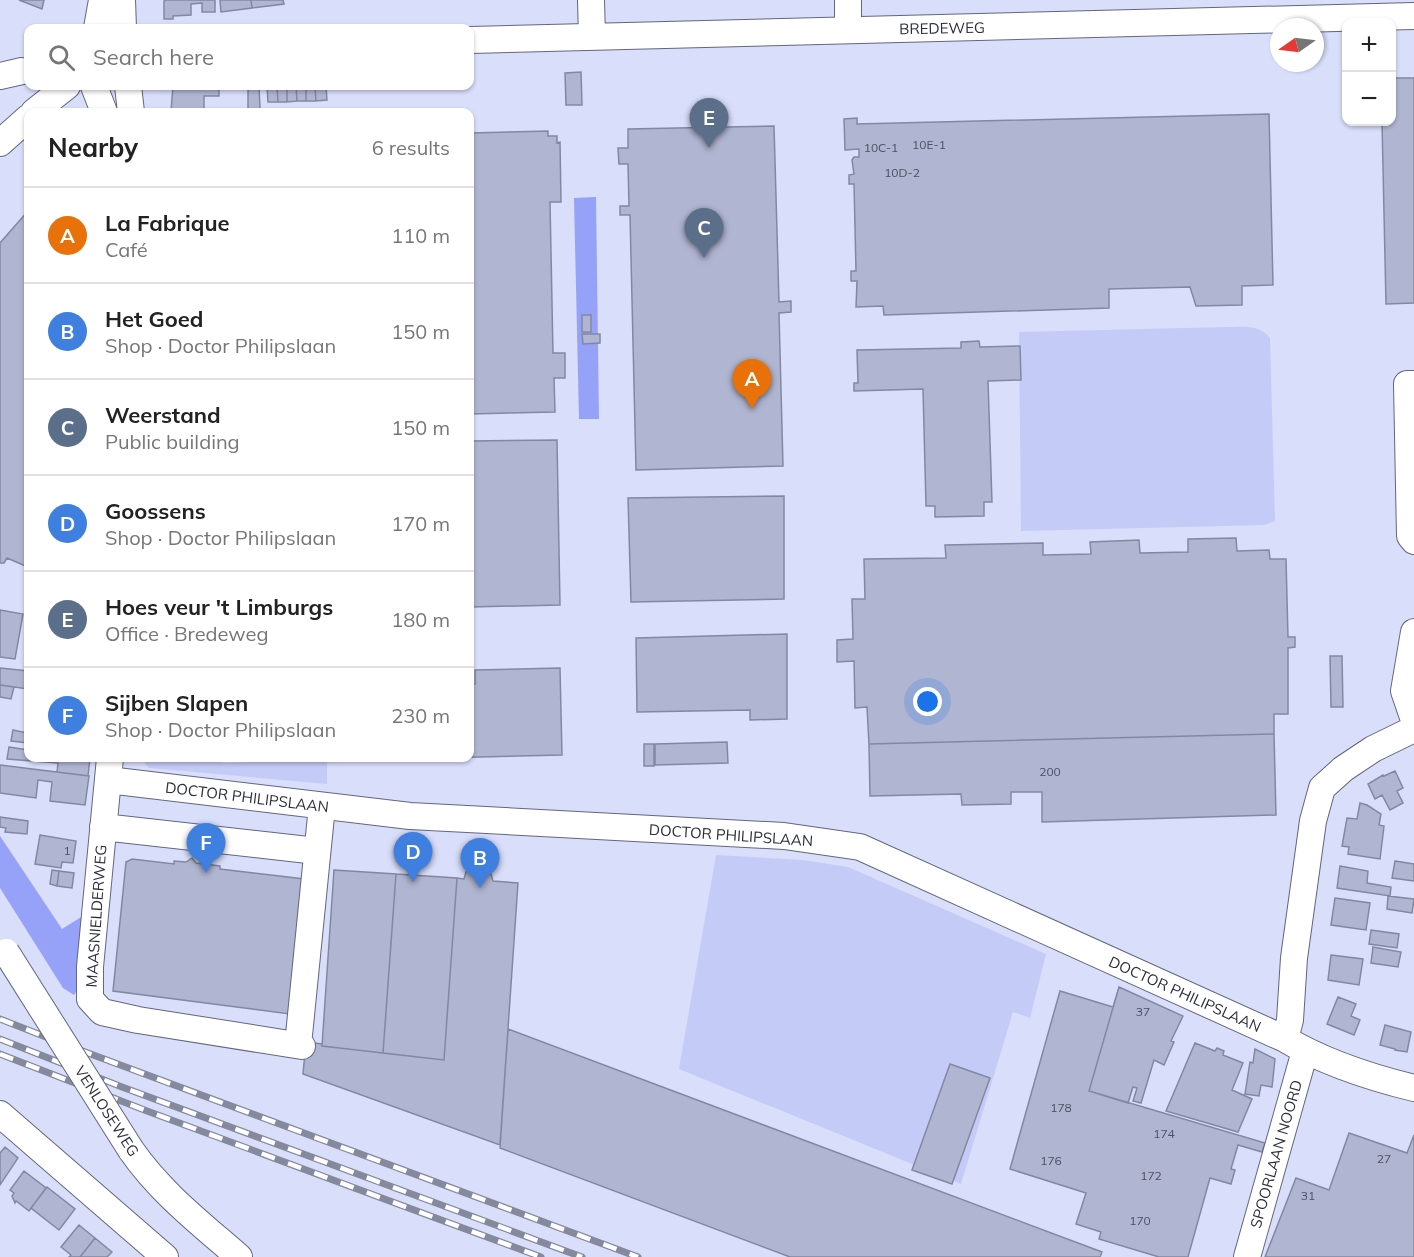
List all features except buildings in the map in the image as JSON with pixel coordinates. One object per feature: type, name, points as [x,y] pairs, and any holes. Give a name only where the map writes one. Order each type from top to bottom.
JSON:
[{"type":"street","points":[[98,24],[102,0]]},
{"type":"street","points":[[122,0],[123,24]]},
{"type":"street","points":[[591,0],[592,37]]},
{"type":"street","points":[[848,0],[848,30]]},
{"type":"street","name":"BREDEWEG","points":[[474,40],[848,30],[1170,11],[1414,16]]},
{"type":"street","points":[[39,108],[62,90]]},
{"type":"street","points":[[96,90],[102,108]]},
{"type":"street","points":[[129,90],[131,108]]},
{"type":"street","points":[[0,143],[24,122]]},
{"type":"street","points":[[1414,384],[1407,384],[1410,536],[1414,541]]},
{"type":"street","points":[[1414,633],[1404,691],[1414,720]]},
{"type":"street","name":"SPOORLAAN NOORD","points":[[1247,1257],[1295,1045],[1290,1020],[1294,958],[1313,821],[1322,788],[1343,769],[1373,749],[1414,729]]},
{"type":"street","name":"DOCTOR PHILIPSLAAN","points":[[109,769],[322,806],[410,816],[784,836],[860,847],[1365,1076],[1414,1088]]},
{"type":"street","name":"MAASNIELDERWEG","points":[[109,769],[90,966],[90,999],[102,1012],[300,1045],[317,851]]},
{"type":"street","points":[[103,827],[317,851],[322,806]]},
{"type":"street","name":"VENLOSEWEG","points":[[3,947],[147,1173],[166,1194],[239,1257]]},
{"type":"street","points":[[0,1114],[165,1257]]},
{"type":"shaded area","points":[[596,197],[599,419],[579,419],[574,198]]},
{"type":"shaded area","points":[[1245,327],[1261,330],[1270,338],[1275,521],[1265,525],[1021,531],[1019,332]]},
{"type":"shaded area","points":[[144,762],[327,762],[327,784],[149,768]]},
{"type":"shaded area","points":[[0,836],[62,929],[86,914],[80,986],[74,995],[63,988],[0,888]]},
{"type":"shaded area","points":[[716,855],[803,860],[848,867],[1046,954],[1030,1018],[1013,1012],[961,1184],[679,1069]]},
{"type":"railway","points":[[0,1019],[638,1257]]},
{"type":"railway","points":[[0,1039],[122,1087],[582,1257]]},
{"type":"railway","points":[[0,1054],[541,1257]]},
{"type":"place","name":"Hoes veur 't Limburgs","points":[[709,148]]},
{"type":"place","name":"Weerstand","points":[[704,258]]},
{"type":"place","name":"La Fabrique","points":[[752,409]]},
{"type":"place","name":"Sijben Slapen","points":[[206,873]]},
{"type":"place","name":"Goossens","points":[[413,882]]},
{"type":"place","name":"Het Goed","points":[[480,888]]}]
